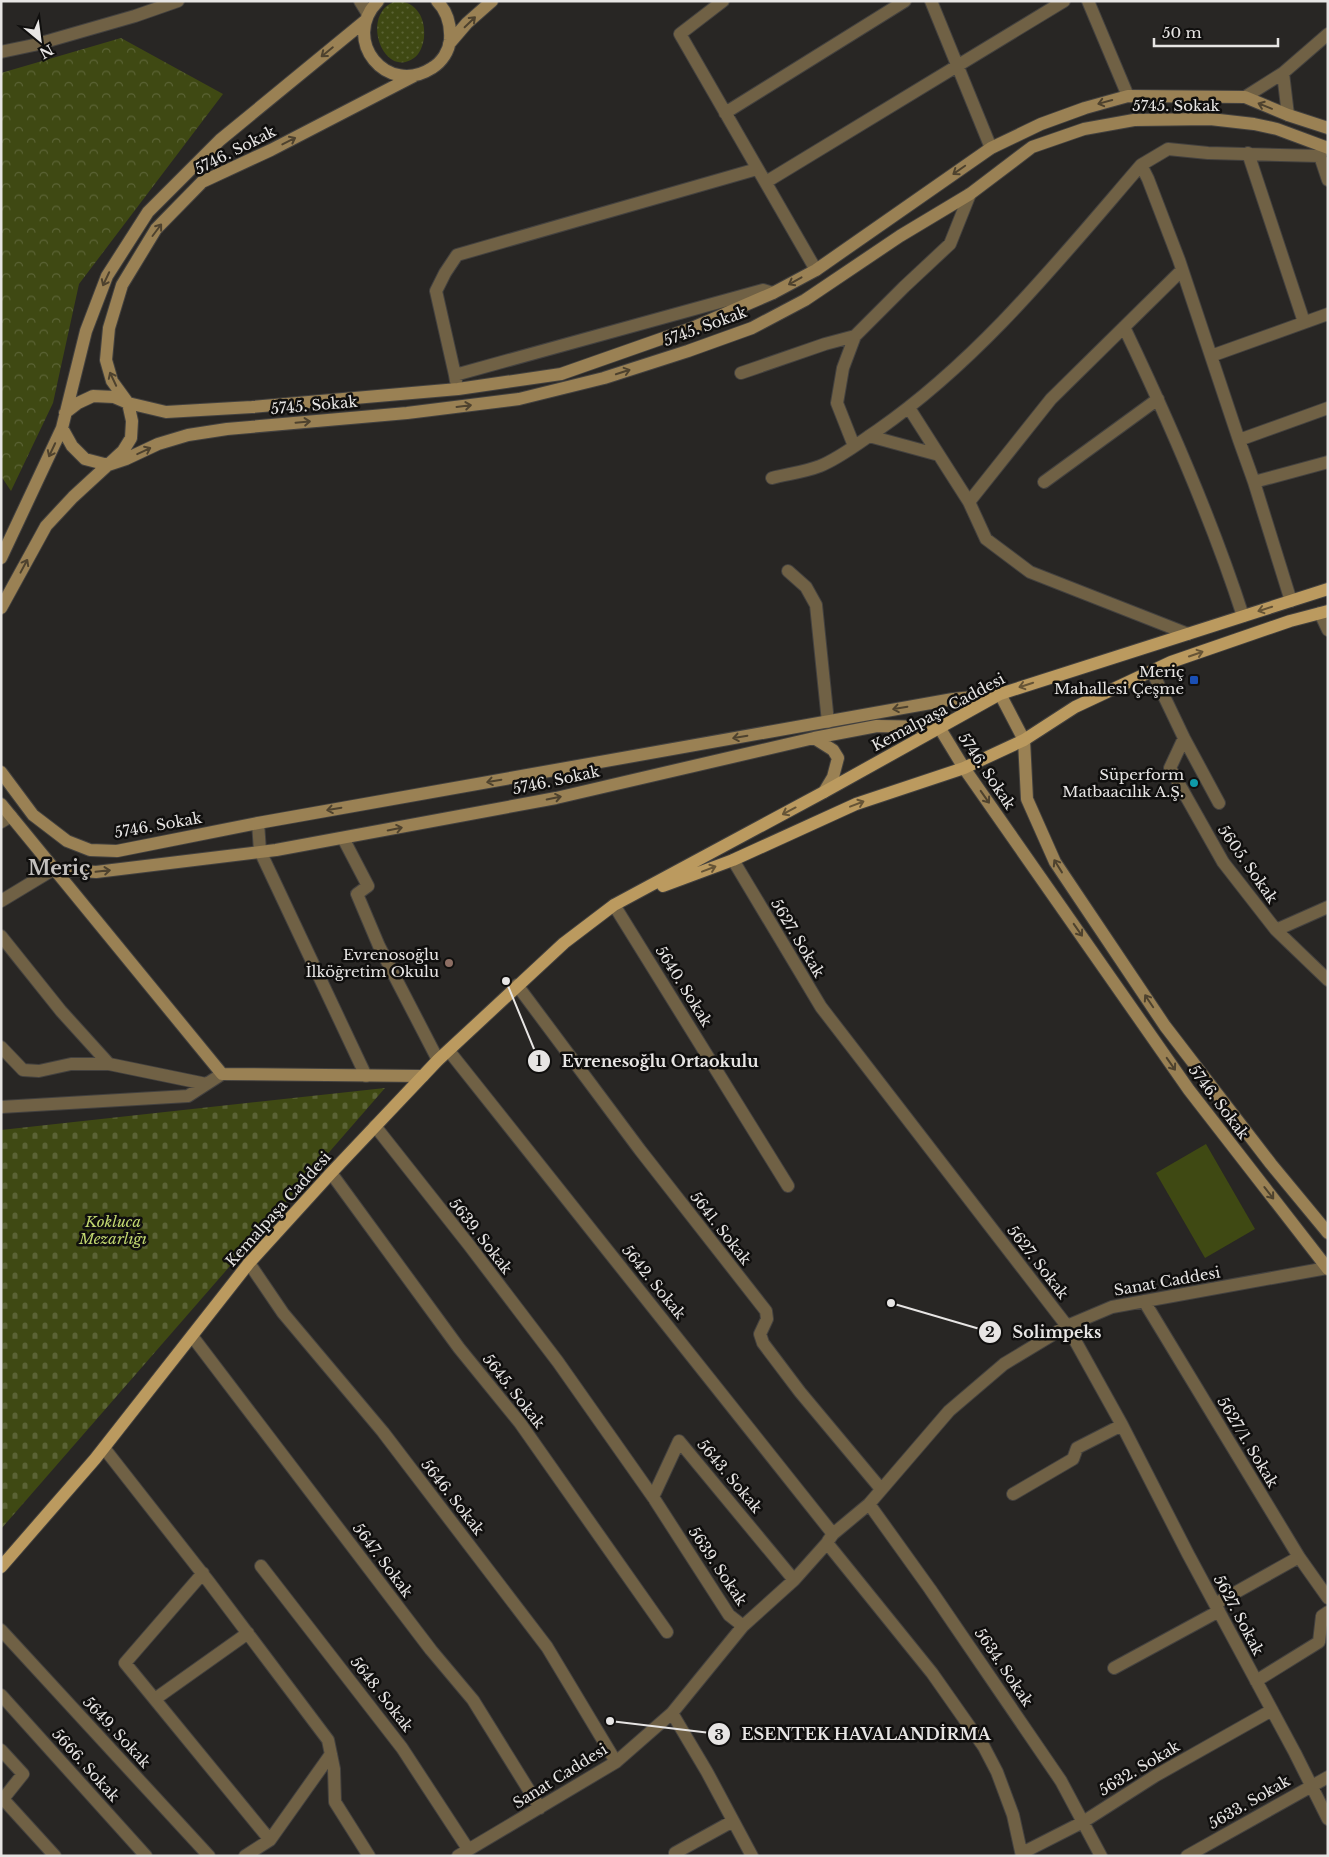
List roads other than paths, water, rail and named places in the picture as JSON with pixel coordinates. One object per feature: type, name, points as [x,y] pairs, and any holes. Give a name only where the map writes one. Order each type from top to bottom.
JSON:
[{"type":"main road","name":"Kemalpaşa Caddesi","points":[[1,1566],[104,1448],[249,1264],[331,1173],[438,1060],[517,985],[564,943],[614,905],[824,792],[1000,694],[1328,589]]},
{"type":"main road","name":"Kemalpaşa Caddesi","points":[[614,905],[732,860],[856,804],[964,768],[1024,740],[1075,707],[1171,662],[1290,621],[1324,612]]},
{"type":"street","points":[[1,52],[34,45],[136,16],[178,1]]},
{"type":"street","points":[[360,1],[367,18],[363,35],[366,49],[374,62],[385,71],[399,76],[414,76]]},
{"type":"street","name":"5746. Sokak","points":[[1,558],[62,428],[86,330],[107,276],[148,212],[220,140],[367,18],[378,1]]},
{"type":"street","points":[[437,1],[448,18],[451,31],[449,44]]},
{"type":"street","name":"5746. Sokak","points":[[1,608],[46,526],[73,496],[123,451],[131,438],[132,421],[128,403],[112,380],[106,360],[109,328],[122,285],[156,228],[202,182],[271,150],[436,66],[445,56],[449,44],[492,1]]},
{"type":"street","points":[[723,1],[680,34],[816,270]]},
{"type":"street","points":[[725,113],[905,1]]},
{"type":"street","points":[[931,1],[991,148]]},
{"type":"street","points":[[766,182],[1064,1]]},
{"type":"street","points":[[1088,1],[1128,96]]},
{"type":"street","points":[[1245,97],[1283,72],[1328,34]]},
{"type":"street","points":[[1283,72],[1288,115]]},
{"type":"street","name":"5745. Sokak","points":[[65,413],[78,403],[93,396],[114,397],[128,403],[166,412],[252,407],[458,389],[561,374],[692,328],[773,293],[816,270],[991,148],[1041,124],[1085,108],[1128,96],[1245,97],[1288,115],[1328,128]]},
{"type":"street","name":"5745. Sokak","points":[[108,465],[158,444],[188,435],[227,429],[407,414],[518,399],[614,375],[688,351],[752,328],[805,300],[900,236],[970,194],[1032,147],[1084,129],[1134,120],[1210,120],[1254,124],[1277,129],[1324,150]]},
{"type":"street","points":[[772,478],[820,466],[870,436],[909,408],[978,347],[1070,248],[1141,164],[1168,149],[1208,153],[1324,150],[1328,180]]},
{"type":"street","points":[[1248,153],[1304,322]]},
{"type":"street","points":[[1141,164],[1182,270],[1238,440],[1254,482],[1291,601]]},
{"type":"street","points":[[458,389],[436,291],[457,255],[757,169]]},
{"type":"street","points":[[854,446],[837,402],[843,368],[855,336],[950,244],[970,194]]},
{"type":"street","points":[[969,502],[1051,399],[1182,270]]},
{"type":"street","points":[[455,375],[763,290],[773,293]]},
{"type":"street","points":[[1211,356],[1328,314]]},
{"type":"street","points":[[1124,327],[1158,399],[1225,562],[1243,616]]},
{"type":"street","points":[[741,373],[855,336]]},
{"type":"street","points":[[1044,482],[1158,399]]},
{"type":"street","points":[[909,408],[969,502],[986,539],[1030,572],[1188,634]]},
{"type":"street","points":[[1238,440],[1328,408]]},
{"type":"street","points":[[62,428],[72,446],[86,459],[108,465]]},
{"type":"street","points":[[870,436],[939,455]]},
{"type":"street","points":[[1254,482],[1328,462]]},
{"type":"street","points":[[788,571],[806,587],[816,605],[828,722]]},
{"type":"street","points":[[1324,612],[1328,630]]},
{"type":"street","points":[[1152,672],[1184,738],[1219,803]]},
{"type":"street","points":[[1000,694],[1024,740],[1027,798],[1055,862],[1165,1026],[1271,1164],[1328,1234]]},
{"type":"street","name":"5746. Sokak","points":[[1,772],[33,815],[67,841],[90,850],[117,851],[258,823],[953,699],[1000,694]]},
{"type":"street","name":"5746. Sokak","points":[[54,869],[96,872],[276,850],[556,798],[814,738],[877,726],[939,727],[964,768],[1189,1090],[1328,1269]]},
{"type":"street","points":[[814,738],[834,750],[838,758],[833,777],[824,792]]},
{"type":"street","name":"5605. Sokak","points":[[1184,738],[1170,768],[1223,862],[1276,930]]},
{"type":"street","points":[[1,804],[6,819],[54,869],[222,1074]]},
{"type":"street","points":[[258,823],[260,851],[366,1076]]},
{"type":"street","points":[[343,838],[368,886],[357,894],[379,946],[438,1060]]},
{"type":"street","name":"5627. Sokak","points":[[732,860],[821,1007],[1067,1326],[1122,1425],[1328,1819]]},
{"type":"street","points":[[1,901],[54,869]]},
{"type":"street","name":"5640. Sokak","points":[[614,905],[788,1186]]},
{"type":"street","points":[[1328,907],[1276,930],[1328,980]]},
{"type":"street","points":[[1,936],[61,1011],[108,1064]]},
{"type":"street","name":"5641. Sokak","points":[[517,985],[640,1150],[766,1311],[767,1319],[760,1334],[763,1342],[800,1392],[881,1489]]},
{"type":"street","points":[[1,1048],[23,1070],[38,1072],[71,1064],[108,1064],[206,1084]]},
{"type":"street","name":"5642. Sokak","points":[[448,1051],[830,1539]]},
{"type":"street","points":[[1,1107],[188,1096],[222,1074],[423,1076]]},
{"type":"street","name":"5639. Sokak","points":[[375,1126],[469,1245],[552,1355],[653,1497],[729,1615],[743,1626],[794,1580],[830,1539]]},
{"type":"street","name":"5645. Sokak","points":[[331,1173],[459,1348],[520,1424],[668,1632]]},
{"type":"street","name":"5646. Sokak","points":[[249,1264],[283,1313],[383,1432],[547,1647],[616,1762]]},
{"type":"street","points":[[1328,1264],[1328,1269]]},
{"type":"street","name":"Sanat Caddesi","points":[[830,1539],[869,1504],[949,1411],[1004,1364],[1067,1326],[1112,1307],[1328,1269]]},
{"type":"street","name":"5627/1. Sokak","points":[[1144,1301],[1299,1557],[1328,1598]]},
{"type":"street","name":"5647. Sokak","points":[[192,1336],[431,1650],[472,1700],[540,1808]]},
{"type":"street","points":[[1013,1494],[1073,1459],[1077,1448],[1122,1425]]},
{"type":"street","name":"5643. Sokak","points":[[653,1497],[679,1441],[794,1580]]},
{"type":"street","points":[[104,1448],[203,1573],[328,1740],[334,1769],[335,1802],[369,1856]]},
{"type":"street","name":"5634. Sokak","points":[[869,1504],[930,1589],[1061,1781],[1101,1856]]},
{"type":"street","points":[[830,1539],[932,1673],[984,1747],[997,1772],[1013,1815],[1022,1855]]},
{"type":"street","points":[[1114,1668],[1217,1608],[1299,1557]]},
{"type":"street","name":"5648. Sokak","points":[[261,1566],[402,1748],[463,1853]]},
{"type":"street","points":[[203,1573],[126,1663],[270,1840]]},
{"type":"street","points":[[1256,1681],[1319,1642],[1322,1616],[1328,1612]]},
{"type":"street","name":"Sanat Caddesi","points":[[463,1853],[616,1762],[672,1713],[743,1626]]},
{"type":"street","name":"5649. Sokak","points":[[1,1630],[209,1856]]},
{"type":"street","points":[[155,1699],[248,1633]]},
{"type":"street","name":"5666. Sokak","points":[[1,1695],[146,1856]]},
{"type":"street","name":"5632. Sokak","points":[[1022,1855],[1083,1822],[1155,1776],[1272,1710]]},
{"type":"street","points":[[672,1713],[707,1772],[752,1856]]},
{"type":"street","points":[[1,1750],[23,1774],[2,1800],[55,1856]]},
{"type":"street","points":[[245,1856],[270,1840],[331,1754]]},
{"type":"street","name":"5633. Sokak","points":[[1187,1856],[1328,1777]]},
{"type":"street","points":[[674,1855],[733,1821]]},
{"type":"place","name":"Meriç Mahallesi Çeşme","points":[[1194,680]]},
{"type":"place","name":"Süperform Matbaacılık A.Ş.","points":[[1194,783]]},
{"type":"place","name":"Evrenosoğlu İlköğretim Okulu","points":[[449,963]]},
{"type":"place","name":"Evrenesoğlu Ortaokulu","points":[[506,981]]},
{"type":"place","name":"Solimpeks","points":[[891,1303]]},
{"type":"place","name":"ESENTEK HAVALANDİRMA","points":[[610,1721]]},
{"type":"district","name":"Meriç","points":[[59,868]]},
{"type":"park label","name":"Kokluca Mezarlığı","points":[[113,1230]]}]
